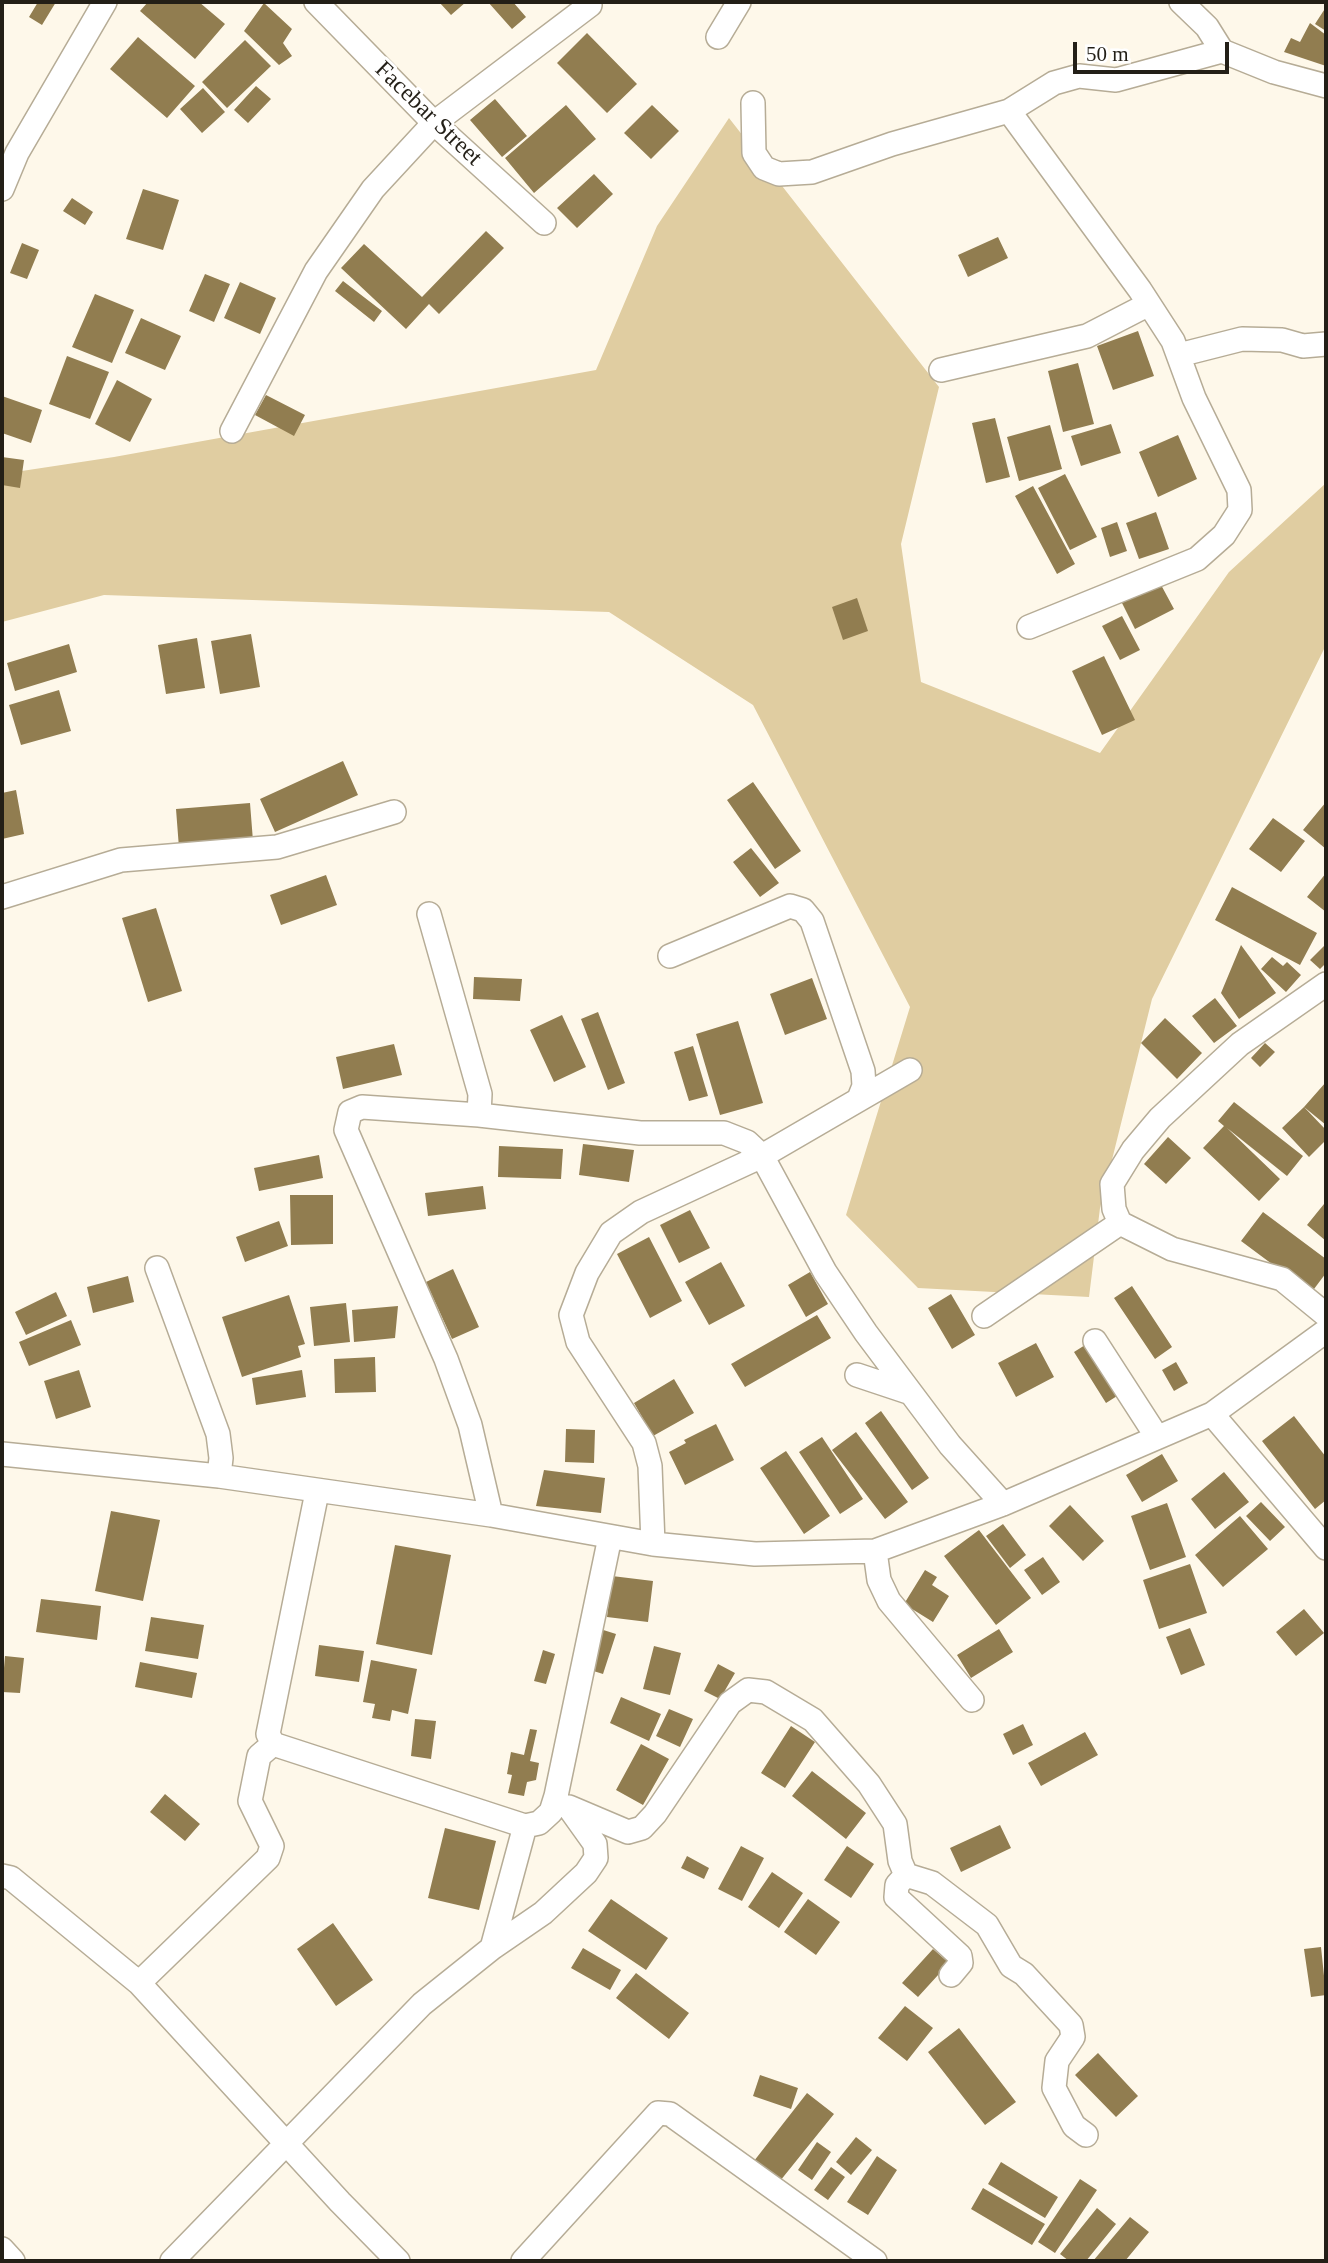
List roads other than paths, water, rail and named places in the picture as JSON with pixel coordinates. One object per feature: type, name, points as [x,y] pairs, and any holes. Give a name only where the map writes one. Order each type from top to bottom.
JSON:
[{"type":"street","points":[[2,189],[9,150],[105,2]]},
{"type":"street","name":"Facebar Street","points":[[316,2],[434,123],[544,223]]},
{"type":"street","points":[[718,37],[740,2]]},
{"type":"street","points":[[1185,3],[1207,27],[1222,51],[1274,72],[1326,86]]},
{"type":"street","points":[[232,431],[316,271],[373,189],[434,123],[590,5]]},
{"type":"street","points":[[753,103],[754,153],[764,168],[779,174],[812,172],[892,144],[1009,111],[1055,83],[1079,76],[1116,80],[1222,51]]},
{"type":"street","points":[[1009,111],[1149,304],[1179,355],[1194,398],[1239,490],[1240,510],[1224,535],[1197,559],[1029,627]]},
{"type":"street","points":[[941,370],[1087,336],[1149,304]]},
{"type":"street","points":[[1179,355],[1242,339],[1282,340],[1303,346],[1326,344]]},
{"type":"street","points":[[2,897],[121,860],[277,848],[394,812]]},
{"type":"street","points":[[670,956],[790,906],[803,910],[813,921],[863,1071],[864,1086],[860,1096]]},
{"type":"street","points":[[429,914],[480,1094],[479,1115]]},
{"type":"street","points":[[1326,984],[1240,1044],[1160,1118],[1133,1150],[1112,1184],[1114,1209],[1120,1223],[1172,1249],[1282,1279],[1326,1315]]},
{"type":"street","points":[[653,1545],[650,1466],[644,1443],[578,1342],[571,1315],[587,1273],[611,1233],[641,1212],[691,1186],[762,1156],[860,1096],[910,1070]]},
{"type":"street","points":[[491,1515],[470,1425],[446,1359],[345,1130],[351,1112],[362,1107],[479,1115],[640,1133],[724,1133],[747,1142],[762,1156],[825,1272],[908,1392],[950,1446],[1003,1504]]},
{"type":"street","points":[[984,1316],[1120,1223]]},
{"type":"street","points":[[157,1268],[218,1434],[221,1458],[219,1476]]},
{"type":"street","points":[[2,1454],[219,1476],[491,1515],[653,1545],[755,1554],[875,1552],[1003,1504],[1212,1413],[1326,1331]]},
{"type":"street","points":[[1096,1341],[1157,1437]]},
{"type":"street","points":[[857,1376],[908,1392]]},
{"type":"street","points":[[1212,1413],[1326,1548]]},
{"type":"street","points":[[272,1744],[268,1734],[317,1492]]},
{"type":"street","points":[[272,1744],[524,1826],[539,1823],[563,1802],[610,1537]]},
{"type":"street","points":[[875,1552],[879,1580],[890,1601],[972,1700]]},
{"type":"street","points":[[563,1802],[628,1832],[642,1828],[655,1815],[730,1703],[748,1690],[766,1692],[813,1720],[869,1784],[895,1824],[900,1861],[906,1875],[932,1883],[987,1925],[1011,1966],[1024,1974],[1071,2025],[1073,2037],[1057,2062],[1054,2088],[1074,2126],[1086,2135]]},
{"type":"street","points":[[139,1983],[268,1858],[272,1846],[250,1801],[259,1756],[272,1744]]},
{"type":"street","points":[[172,2261],[422,2004],[492,1948],[543,1913],[586,1873],[596,1858],[595,1844],[563,1802]]},
{"type":"street","points":[[492,1948],[524,1826]]},
{"type":"street","points":[[906,1875],[897,1885],[896,1896],[960,1956],[961,1963],[951,1975]]},
{"type":"street","points":[[2,1876],[11,1878],[139,1983],[340,2202],[398,2261]]},
{"type":"street","points":[[523,2261],[658,2113],[670,2114],[875,2261]]},
{"type":"street","points":[[2,2249],[13,2261]]}]
